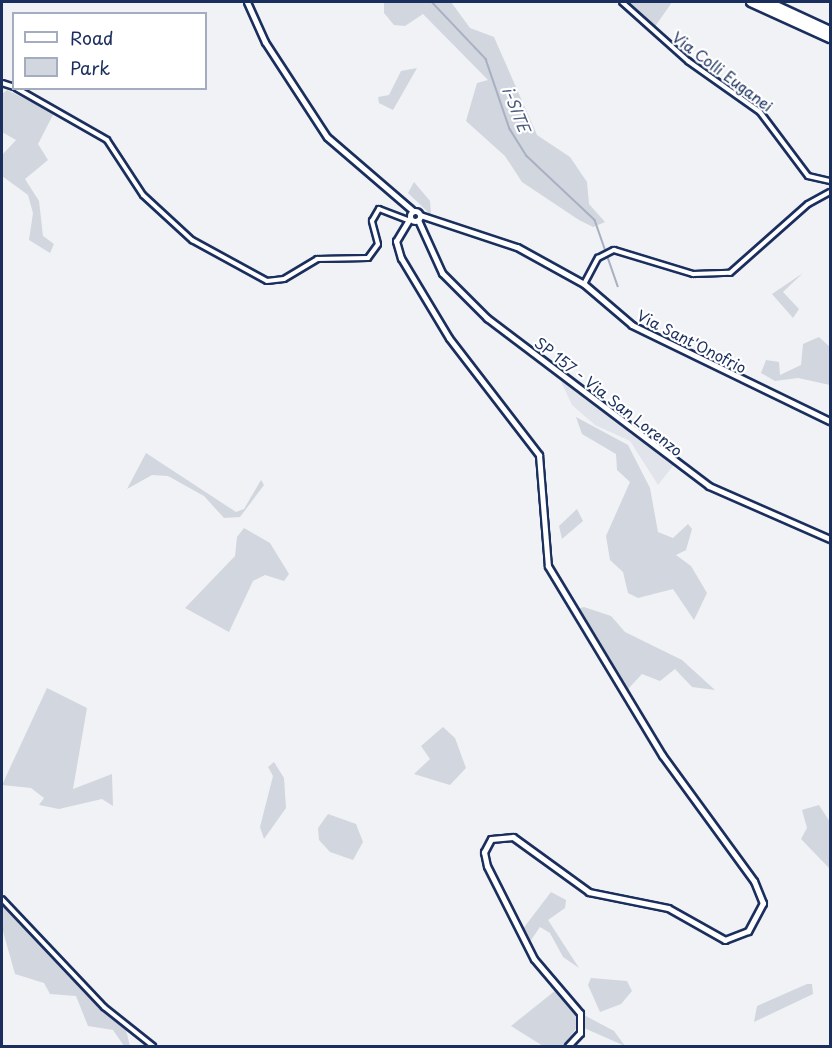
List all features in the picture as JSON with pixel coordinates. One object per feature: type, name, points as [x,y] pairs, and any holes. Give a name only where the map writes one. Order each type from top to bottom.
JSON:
[{"type":"highway","points":[[751,2],[831,38]]},
{"type":"highway","points":[[767,2],[831,30]]},
{"type":"street","points":[[247,2],[265,42],[327,137],[419,217]]},
{"type":"street","name":"Via Colli Euganei","points":[[622,2],[688,61],[760,112],[808,176],[831,181]]},
{"type":"street","points":[[19,90],[107,140],[143,195],[192,240],[267,281],[284,279],[317,259],[368,258],[378,244],[372,221],[379,208],[409,219],[419,217]]},
{"type":"street","points":[[584,284],[604,254],[614,250],[693,274],[730,273],[808,204],[831,192]]},
{"type":"street","points":[[413,211],[396,241],[410,274],[449,338],[539,455],[548,566],[662,755],[754,881],[763,903],[748,931],[725,940],[668,908],[589,892],[513,837],[491,839],[484,852],[487,866],[534,959],[580,1013],[580,1033],[568,1047]]},
{"type":"street","name":"Via Sant'Onofrio","points":[[419,217],[517,247],[584,284],[632,326],[831,421]]},
{"type":"street","name":"SP 157 - Via San Lorenzo","points":[[419,217],[442,273],[487,318],[709,486],[831,539]]},
{"type":"street","points":[[2,899],[105,1007],[153,1047]]},
{"type":"shaded area","points":[[557,373],[676,462],[658,485],[630,441],[595,425],[572,405]]},
{"type":"green space","points":[[384,2],[451,2],[470,28],[494,37],[537,135],[570,157],[587,182],[589,204],[605,222],[593,227],[522,182],[505,156],[466,121],[477,83],[488,80],[423,14],[405,26],[394,25],[384,13]]},
{"type":"green space","points":[[626,2],[672,2],[652,31]]},
{"type":"green space","points":[[417,68],[393,110],[379,103],[378,97],[389,95],[401,71]]},
{"type":"green space","points":[[7,90],[54,113],[38,144],[48,160],[25,179],[39,201],[43,236],[54,244],[50,253],[29,240],[33,213],[28,195],[2,176],[2,155],[16,140],[2,132],[2,94]]},
{"type":"green space","points":[[414,182],[430,201],[431,215],[408,193]]},
{"type":"green space","points":[[803,273],[783,292],[799,309],[793,318],[772,294]]},
{"type":"green space","points":[[819,337],[830,347],[830,385],[798,378],[775,381],[761,373],[766,360],[779,362],[780,375],[801,365],[803,344]]},
{"type":"green space","points":[[576,417],[628,445],[650,488],[658,532],[673,538],[688,524],[692,529],[686,550],[676,555],[691,566],[707,593],[694,620],[673,589],[638,598],[628,593],[623,572],[610,560],[606,536],[630,482],[617,470],[616,454],[582,434]]},
{"type":"green space","points":[[146,453],[236,512],[244,509],[261,480],[264,485],[240,517],[224,518],[204,496],[168,476],[152,475],[127,489]]},
{"type":"green space","points":[[577,509],[583,521],[562,539],[559,526]]},
{"type":"green space","points":[[244,528],[270,543],[289,574],[284,581],[265,575],[253,581],[229,632],[185,608],[235,556],[237,537]]},
{"type":"green space","points":[[584,607],[611,616],[625,632],[682,660],[715,690],[692,687],[675,669],[660,681],[642,674],[629,688],[629,698],[577,609]]},
{"type":"green space","points":[[47,688],[87,708],[73,789],[112,774],[113,806],[102,799],[59,809],[39,805],[44,798],[31,788],[2,785]]},
{"type":"green space","points":[[443,727],[455,738],[466,768],[450,785],[414,774],[430,759],[421,746]]},
{"type":"green space","points":[[274,762],[284,778],[286,808],[264,839],[260,827],[273,776],[268,767]]},
{"type":"green space","points":[[819,805],[830,822],[830,869],[801,839],[807,828],[802,810]]},
{"type":"green space","points":[[328,814],[356,824],[363,842],[353,860],[330,852],[319,840],[318,828]]},
{"type":"green space","points":[[551,892],[566,900],[565,908],[548,920],[579,968],[563,957],[550,933],[540,927],[529,943],[522,930]]},
{"type":"green space","points":[[2,901],[102,1011],[125,1026],[130,1046],[124,1046],[113,1030],[88,1026],[76,996],[50,994],[44,983],[15,974],[2,928]]},
{"type":"green space","points":[[591,978],[627,981],[632,991],[621,1004],[600,1012],[588,985]]},
{"type":"green space","points":[[807,984],[812,984],[813,994],[754,1022],[757,1006]]},
{"type":"green space","points":[[556,990],[576,1012],[578,1026],[563,1046],[543,1046],[511,1026]]},
{"type":"green space","points":[[584,1015],[614,1031],[625,1046],[584,1028]]},
{"type":"waterway","name":"i-SITE","points":[[432,2],[486,59],[510,129],[527,156],[595,220],[618,286]]}]
